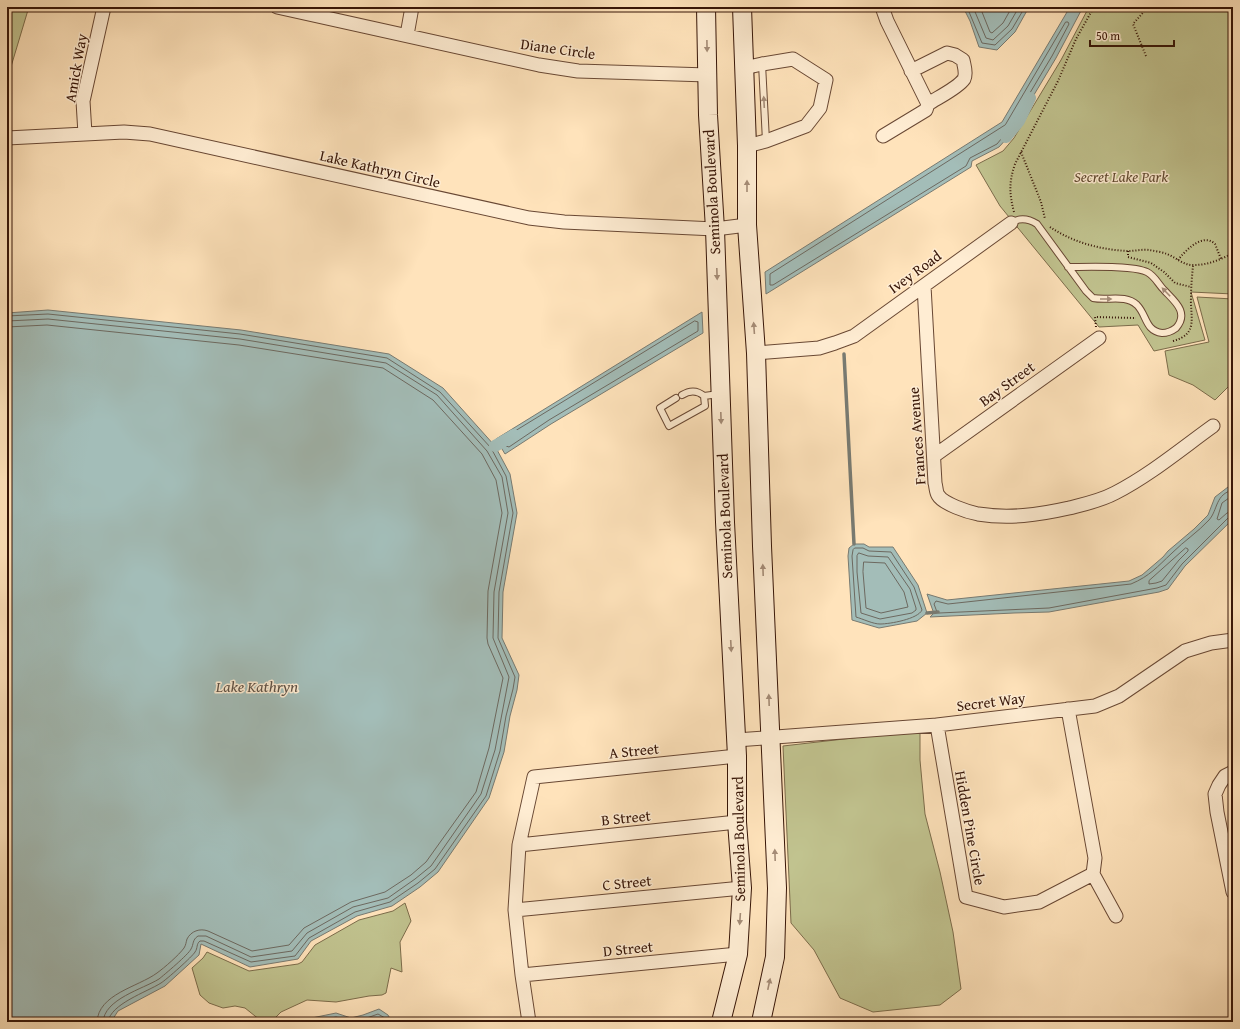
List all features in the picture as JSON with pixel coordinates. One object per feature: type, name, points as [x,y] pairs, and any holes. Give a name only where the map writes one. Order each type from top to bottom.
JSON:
[{"type":"main road","name":"Seminola Boulevard","points":[[706,7],[708,115],[715,229],[712,395],[736,748],[737,822],[742,888],[738,954],[721,1022]]},
{"type":"main road","points":[[742,7],[747,146],[747,225],[756,353],[777,888],[775,957],[761,1022]]},
{"type":"street","name":"Amick Way","points":[[85,134],[83,102],[104,7]]},
{"type":"street","name":"Diane Circle","points":[[277,7],[539,65],[578,71],[708,75]]},
{"type":"street","points":[[407,35],[412,7]]},
{"type":"street","points":[[882,7],[887,21],[928,104]]},
{"type":"street","points":[[883,136],[926,110],[928,104],[956,86],[964,78],[965,70],[963,60],[955,54],[947,53],[912,71]]},
{"type":"street","points":[[744,68],[793,59],[826,80],[820,108],[806,126],[766,141],[747,146]]},
{"type":"street","name":"Lake Kathryn Circle","points":[[7,138],[124,132],[150,134],[529,218],[564,222],[715,229],[747,225]]},
{"type":"street","name":"Ivey Road","points":[[756,353],[805,350],[836,343],[854,336],[1014,221]]},
{"type":"street","name":"Frances Avenue","points":[[924,286],[935,483],[938,495],[945,502],[971,513],[997,517],[1048,513],[1092,502],[1115,493],[1142,477],[1213,426]]},
{"type":"street","name":"Bay Street","points":[[934,456],[1097,332]]},
{"type":"street","name":"Secret Way","points":[[736,748],[770,739],[937,725],[1095,706],[1119,696],[1185,651],[1211,642],[1233,640]]},
{"type":"street","points":[[1068,709],[1095,858],[1092,874],[1116,916]]},
{"type":"street","name":"Hidden Pine Circle","points":[[937,725],[966,897],[1004,907],[1039,902],[1092,874]]},
{"type":"street","name":"A Street","points":[[519,845],[534,777],[736,748]]},
{"type":"street","points":[[1233,772],[1225,776],[1218,785],[1215,794],[1217,812],[1233,892]]},
{"type":"street","name":"B Street","points":[[519,845],[737,822]]},
{"type":"street","points":[[519,845],[515,910],[529,1022]]},
{"type":"street","name":"C Street","points":[[515,910],[742,888]]},
{"type":"street","name":"D Street","points":[[522,975],[738,954]]},
{"type":"lane","points":[[762,64],[766,141]]},
{"type":"lane","points":[[1014,221],[1026,220],[1037,224],[1068,267],[1093,298],[1126,299],[1132,302],[1139,308],[1148,326],[1157,332],[1168,333],[1179,323],[1181,314],[1177,303],[1148,273],[1132,269],[1068,267]]},
{"type":"lane","points":[[696,391],[712,395],[705,406],[669,426],[660,408],[687,392],[696,391]]},
{"type":"path","points":[[1014,221],[1010,193],[1010,178],[1015,164],[1058,80],[1076,39],[1094,7]]},
{"type":"path","points":[[1146,56],[1133,24],[1148,7]]},
{"type":"path","points":[[1021,152],[1041,202],[1045,220]]},
{"type":"path","points":[[1048,226],[1057,232],[1080,242],[1110,250],[1149,250],[1167,254],[1184,263],[1193,265],[1206,264],[1233,254]]},
{"type":"path","points":[[1178,260],[1189,248],[1202,240],[1207,240],[1215,244],[1220,259]]},
{"type":"path","points":[[1168,341],[1173,341],[1186,335],[1191,326],[1193,314],[1191,299],[1193,265]]},
{"type":"path","points":[[1097,332],[1095,317],[1132,317],[1138,320]]},
{"type":"green space","points":[[7,7],[26,7],[28,10],[7,80]]},
{"type":"green space","name":"Secret Lake Park","points":[[1089,7],[1233,7],[1233,294],[1191,292],[1205,340],[1154,351],[1138,325],[1099,327],[1000,206],[976,165],[1003,151],[1014,138],[1061,60]]},
{"type":"green space","points":[[1197,297],[1233,299],[1233,382],[1215,400],[1193,385],[1169,375],[1165,351],[1209,342]]},
{"type":"green space","points":[[920,732],[920,760],[925,814],[940,872],[953,932],[961,989],[940,1005],[873,1012],[840,998],[814,950],[791,923],[783,746]]},
{"type":"green space","points":[[405,903],[411,921],[400,942],[402,972],[391,968],[386,993],[382,995],[336,1002],[307,1000],[281,1012],[273,1020],[260,1020],[245,1008],[235,1006],[223,1008],[209,1003],[200,995],[192,968],[207,952],[249,971],[298,964],[302,962],[315,945],[359,920],[393,911]]},
{"type":"water","points":[[963,7],[1029,7],[1015,32],[997,50],[979,47],[970,21]]},
{"type":"water","points":[[1070,7],[1083,7],[1056,58],[1010,135],[999,147],[972,161],[971,167],[766,294],[765,272],[1002,122]]},
{"type":"water","name":"Lake Kathryn","points":[[48,310],[241,330],[389,354],[443,388],[495,446],[510,474],[517,513],[503,592],[502,638],[519,675],[504,752],[489,798],[438,872],[420,887],[392,906],[357,916],[311,941],[298,959],[250,967],[201,944],[199,955],[165,986],[118,1011],[111,1022],[7,1022],[7,313]]},
{"type":"water","points":[[702,312],[703,333],[551,424],[505,454],[496,439]]},
{"type":"water","points":[[1233,486],[1233,519],[1185,566],[1168,589],[1159,592],[1049,612],[930,617],[933,614],[933,611],[927,594],[947,600],[1129,581],[1142,575],[1194,529],[1208,515],[1215,497],[1228,487]]},
{"type":"water","points":[[854,544],[864,544],[869,547],[893,547],[918,585],[927,613],[917,621],[879,628],[852,620],[848,556],[849,548]]},
{"type":"water","points":[[379,1009],[388,1015],[392,1022],[301,1022],[302,1020],[336,1013],[351,1018]]},
{"type":"waterway","points":[[1006,137],[1019,121],[1030,98]]},
{"type":"waterway","points":[[844,354],[854,544]]},
{"type":"waterway","points":[[495,446],[514,435]]},
{"type":"waterway","points":[[927,613],[938,612]]}]
